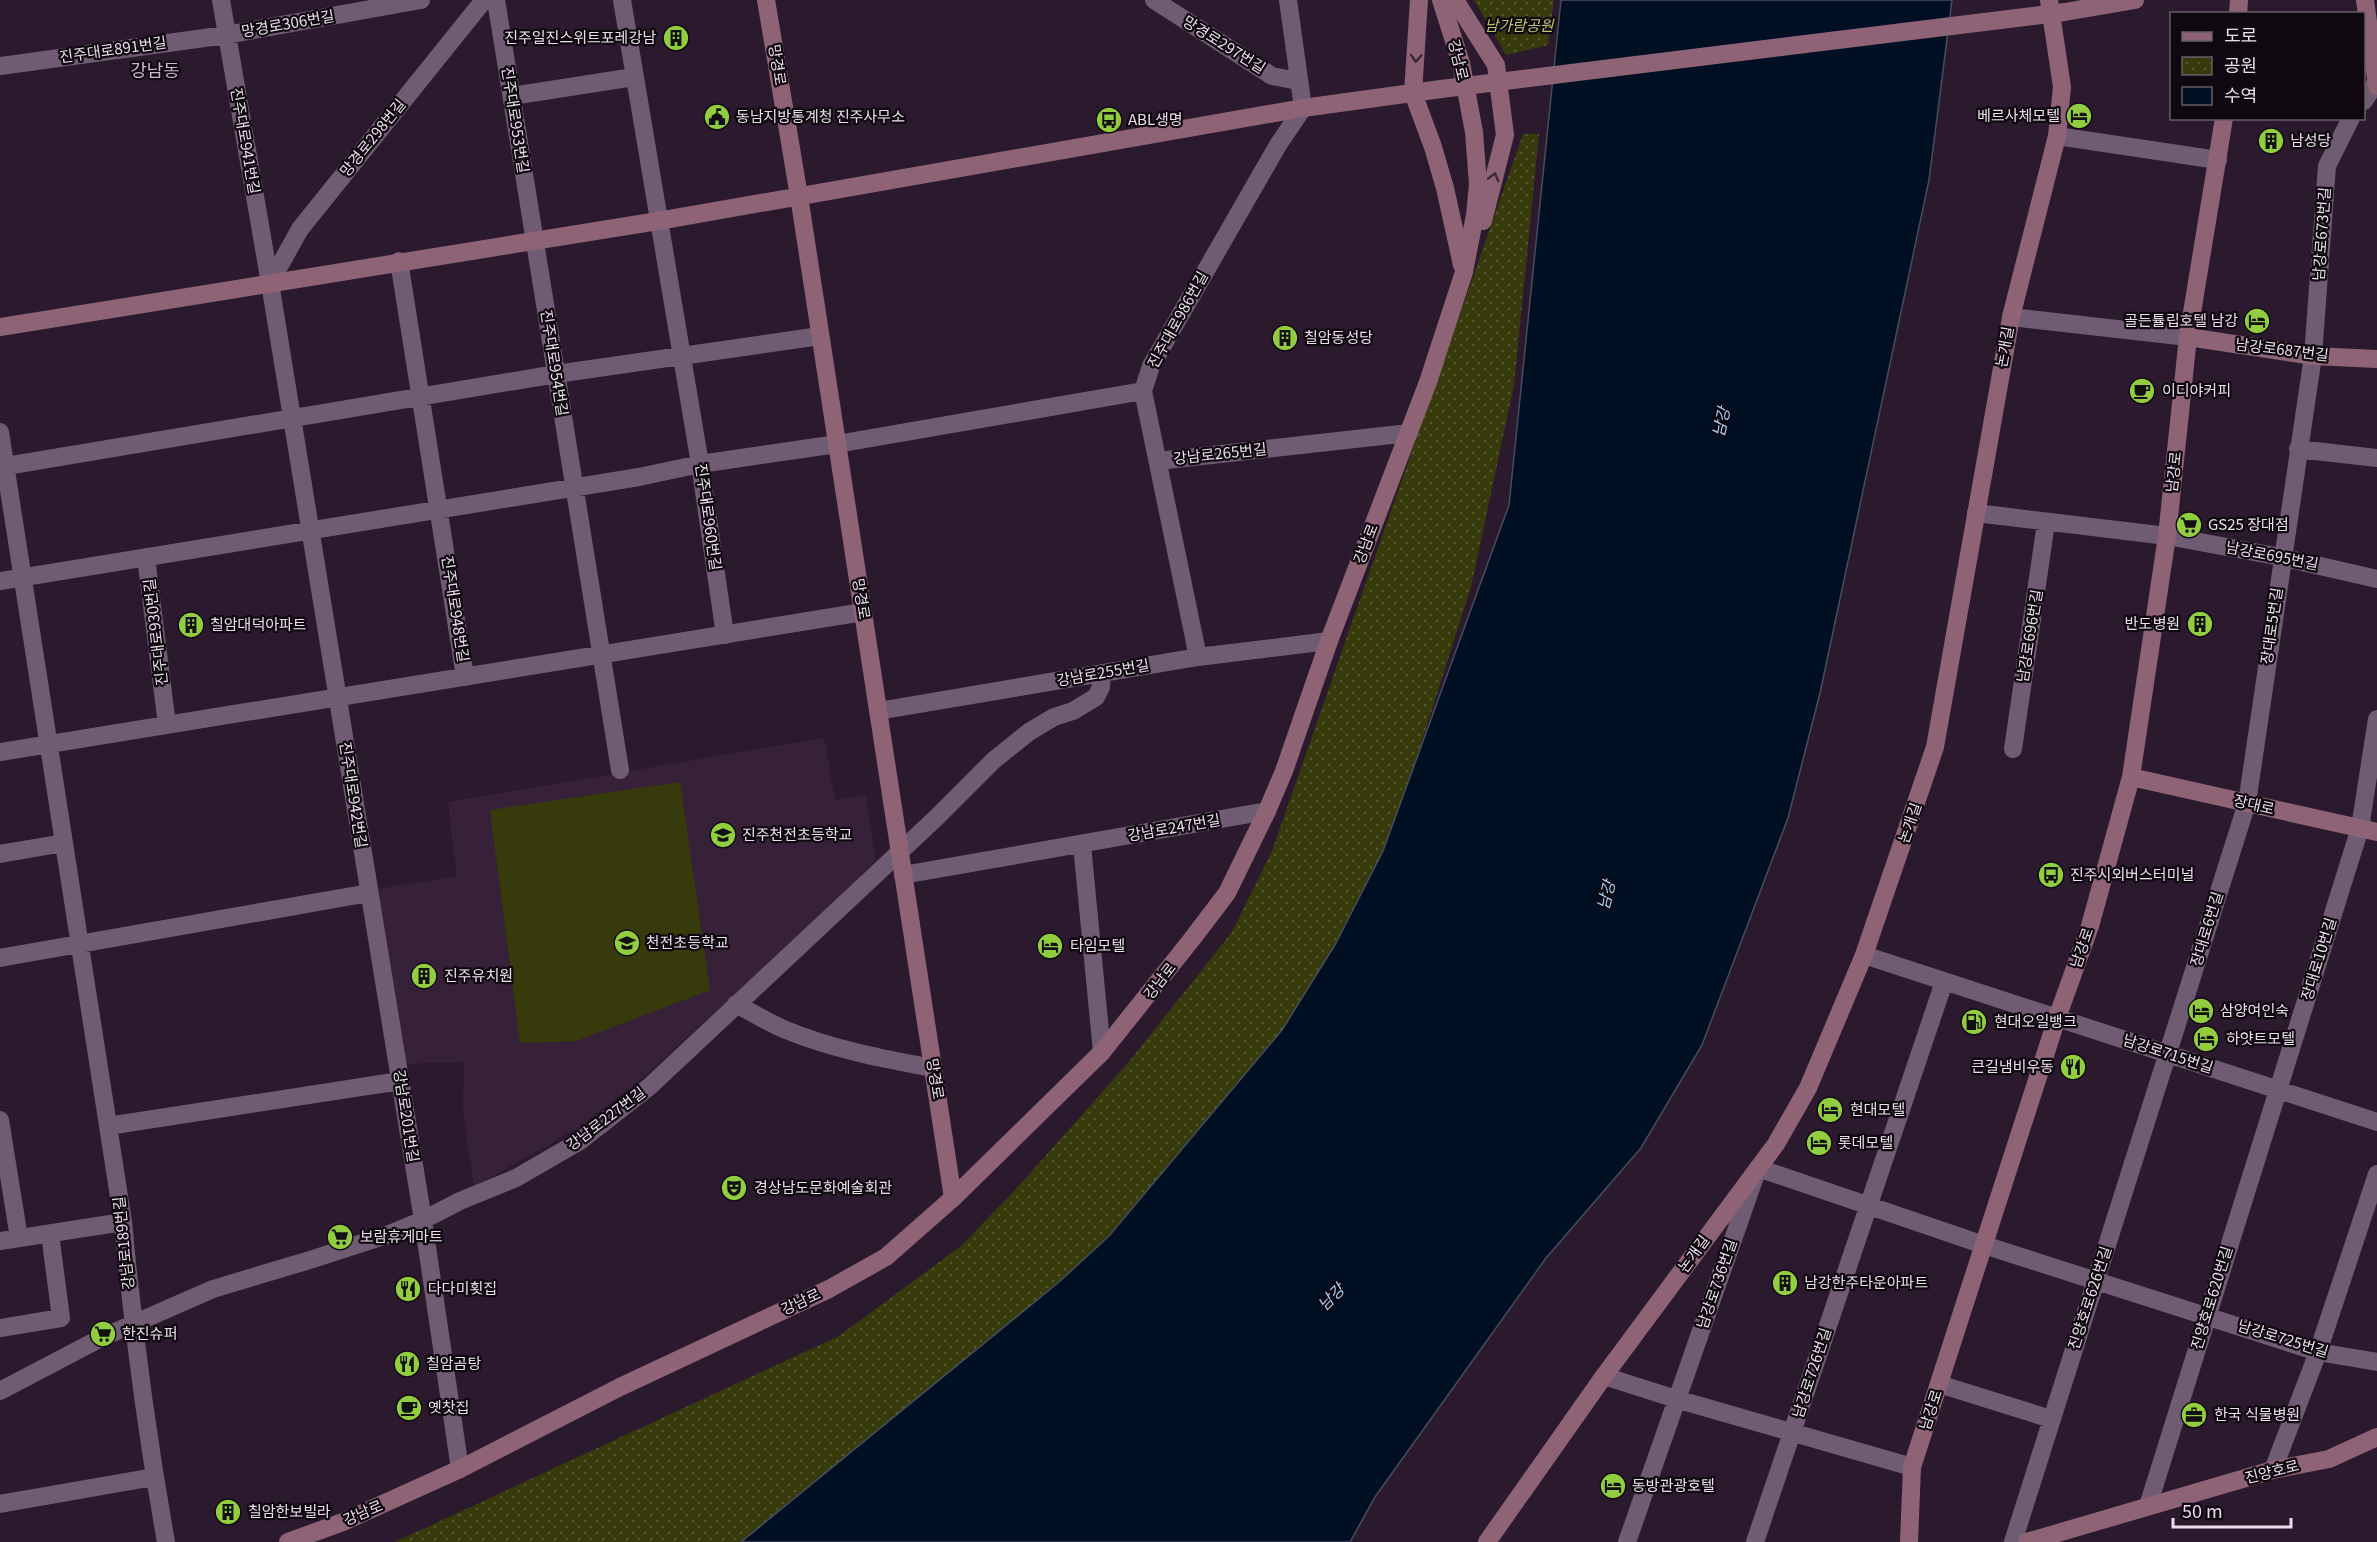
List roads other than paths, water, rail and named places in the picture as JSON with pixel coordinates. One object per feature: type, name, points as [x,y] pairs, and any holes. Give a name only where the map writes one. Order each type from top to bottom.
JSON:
[{"type":"street","name":"진주대로941번길","points":[[221,0],[270,283]]},
{"type":"street","name":"망경로306번길","points":[[226,35],[421,0]]},
{"type":"street","name":"망경로298번길","points":[[270,283],[300,229],[484,0]]},
{"type":"street","name":"진주대로953번길","points":[[496,0],[534,240]]},
{"type":"street","name":"진주대로960번길","points":[[622,0],[700,464],[724,635]]},
{"type":"street","name":"망경로","points":[[766,0],[799,196],[953,1198]]},
{"type":"street","name":"망경로297번길","points":[[1154,0],[1272,76],[1298,81]]},
{"type":"street","points":[[1288,0],[1303,108]]},
{"type":"street","points":[[1419,0],[1413,93],[1433,147],[1445,189],[1464,272]]},
{"type":"street","name":"강남로","points":[[288,1542],[343,1522],[460,1469],[620,1387],[829,1289],[886,1257],[953,1198],[1102,1052],[1227,893],[1284,771],[1329,641],[1409,433],[1464,272],[1475,215],[1478,184],[1474,132],[1461,63],[1441,0]]},
{"type":"street","points":[[1455,0],[1496,65],[1505,135],[1476,251],[1464,272]]},
{"type":"street","name":"논개길","points":[[1487,1542],[1604,1376],[1776,1144],[1808,1088],[1864,955],[1935,747],[2011,317],[2057,136],[2062,87],[2049,0]]},
{"type":"street","points":[[0,327],[658,221],[1303,108],[2065,12],[2135,0]]},
{"type":"street","points":[[2365,0],[2377,83],[2365,100]]},
{"type":"street","name":"진주대로891번길","points":[[0,66],[226,35]]},
{"type":"street","points":[[512,96],[634,76]]},
{"type":"street","name":"진주대로986번길","points":[[1143,391],[1151,366],[1278,145],[1303,108]]},
{"type":"street","name":"남강로","points":[[1910,1542],[1912,1467],[2057,1018],[2090,926],[2131,777],[2167,536],[2188,337],[2224,120]]},
{"type":"street","name":"남강로673번길","points":[[2313,356],[2327,166],[2350,120]]},
{"type":"street","points":[[2057,136],[2218,160]]},
{"type":"street","name":"진주대로954번길","points":[[534,240],[620,770]]},
{"type":"street","name":"진주대로948번길","points":[[399,261],[465,676],[601,655]]},
{"type":"street","name":"진주대로942번길","points":[[270,283],[369,894]]},
{"type":"street","points":[[2011,317],[2188,337]]},
{"type":"street","points":[[3,466],[556,374],[820,336]]},
{"type":"street","name":"남강로687번길","points":[[2188,337],[2313,356],[2377,359]]},
{"type":"street","name":"장대로5번길","points":[[2247,803],[2281,557],[2313,356]]},
{"type":"street","points":[[146,557],[639,477],[700,464],[837,444],[1143,391],[1158,461]]},
{"type":"street","points":[[0,432],[3,466],[23,577],[80,944]]},
{"type":"street","name":"강남로265번길","points":[[1198,657],[1158,461],[1409,433]]},
{"type":"street","points":[[2298,449],[2377,458]]},
{"type":"street","points":[[1976,513],[2167,536]]},
{"type":"street","name":"남강로696번길","points":[[2013,748],[2046,523]]},
{"type":"street","name":"남강로695번길","points":[[2167,536],[2281,557],[2377,579]]},
{"type":"street","name":"진주대로930번길","points":[[0,581],[146,557],[167,725]]},
{"type":"street","points":[[601,655],[863,612]]},
{"type":"street","name":"강남로255번길","points":[[878,711],[1198,657],[1329,641]]},
{"type":"street","name":"강남로227번길","points":[[0,1391],[101,1338],[213,1289],[387,1235],[423,1220],[460,1201],[516,1178],[580,1140],[649,1087],[994,760],[1029,732],[1096,697],[1101,687],[1102,673]]},
{"type":"street","points":[[0,752],[465,676]]},
{"type":"street","name":"장대로10번길","points":[[2278,1090],[2369,830],[2377,719]]},
{"type":"street","name":"장대로","points":[[2131,777],[2369,830]]},
{"type":"street","name":"장대로6번길","points":[[2168,1054],[2247,803]]},
{"type":"street","name":"강남로247번길","points":[[903,875],[1267,811]]},
{"type":"street","points":[[0,854],[64,843]]},
{"type":"street","points":[[1082,845],[1102,1052]]},
{"type":"street","points":[[0,958],[369,894]]},
{"type":"street","name":"강남로201번길","points":[[369,894],[423,1220],[460,1469]]},
{"type":"street","name":"강남로189번길","points":[[80,944],[123,1222],[133,1325],[154,1477],[166,1542]]},
{"type":"street","name":"남강로715번길","points":[[1864,955],[2377,1122]]},
{"type":"street","name":"남강로726번길","points":[[1755,1542],[1944,982]]},
{"type":"street","points":[[736,1004],[786,1030],[836,1047],[933,1068]]},
{"type":"street","name":"진양호로626번길","points":[[2013,1542],[2168,1054]]},
{"type":"street","points":[[108,1126],[400,1081]]},
{"type":"street","name":"진양호로620번길","points":[[2148,1506],[2278,1090]]},
{"type":"street","points":[[0,1120],[19,1238]]},
{"type":"street","points":[[1758,1168],[1984,1245]]},
{"type":"street","name":"남강로736번길","points":[[1627,1542],[1758,1168]]},
{"type":"street","points":[[2273,1470],[2318,1352],[2377,1174]]},
{"type":"street","points":[[0,1241],[123,1222]]},
{"type":"street","points":[[0,1328],[61,1318],[50,1234]]},
{"type":"street","name":"남강로725번길","points":[[1984,1245],[2318,1352],[2377,1362]]},
{"type":"street","points":[[1604,1376],[1912,1467]]},
{"type":"street","points":[[1939,1384],[2051,1419]]},
{"type":"street","name":"진양호로","points":[[2027,1542],[2273,1470],[2329,1459],[2377,1437]]},
{"type":"street","points":[[0,1504],[154,1477]]},
{"type":"water","name":"남강","points":[[1561,0],[1952,0],[1929,180],[1820,693],[1788,818],[1702,1045],[1641,1148],[1546,1258],[1375,1497],[1350,1542],[741,1542],[1059,1282],[1109,1236],[1282,1030],[1335,945],[1383,851],[1509,505]]},
{"type":"place","name":"진주일진스위트포레강남","points":[[676,38]]},
{"type":"place","name":"베르사체모텔","points":[[2079,116]]},
{"type":"place","name":"동남지방통계청 진주사무소","points":[[717,117]]},
{"type":"place","name":"ABL생명","points":[[1109,120]]},
{"type":"place","name":"남성당","points":[[2271,141]]},
{"type":"place","name":"골든튤립호텔 남강","points":[[2257,321]]},
{"type":"place","name":"칠암동성당","points":[[1285,338]]},
{"type":"place","name":"이디야커피","points":[[2142,391]]},
{"type":"place","name":"GS25 장대점","points":[[2189,525]]},
{"type":"place","name":"반도병원","points":[[2200,624]]},
{"type":"place","name":"칠암대덕아파트","points":[[191,625]]},
{"type":"place","name":"진주천전초등학교","points":[[723,835]]},
{"type":"place","name":"진주시외버스터미널","points":[[2051,875]]},
{"type":"place","name":"천전초등학교","points":[[627,943]]},
{"type":"place","name":"타임모텔","points":[[1050,946]]},
{"type":"place","name":"진주유치원","points":[[424,976]]},
{"type":"place","name":"삼양여인숙","points":[[2201,1011]]},
{"type":"place","name":"현대오일뱅크","points":[[1974,1022]]},
{"type":"place","name":"하얏트모텔","points":[[2206,1039]]},
{"type":"place","name":"큰길냄비우동","points":[[2073,1067]]},
{"type":"place","name":"현대모텔","points":[[1830,1110]]},
{"type":"place","name":"롯데모텔","points":[[1819,1143]]},
{"type":"place","name":"경상남도문화예술회관","points":[[734,1188]]},
{"type":"place","name":"보람휴게마트","points":[[340,1237]]},
{"type":"place","name":"남강한주타운아파트","points":[[1785,1283]]},
{"type":"place","name":"다다미횟집","points":[[408,1289]]},
{"type":"place","name":"한진슈퍼","points":[[103,1334]]},
{"type":"place","name":"칠암곰탕","points":[[407,1364]]},
{"type":"place","name":"옛찻집","points":[[409,1408]]},
{"type":"place","name":"한국 식물병원","points":[[2194,1415]]},
{"type":"place","name":"동방관광호텔","points":[[1613,1486]]},
{"type":"place","name":"칠암한보빌라","points":[[228,1512]]},
{"type":"district","name":"강남동","points":[[155,71]]},
{"type":"park label","name":"남가람공원","points":[[1519,26]]}]
